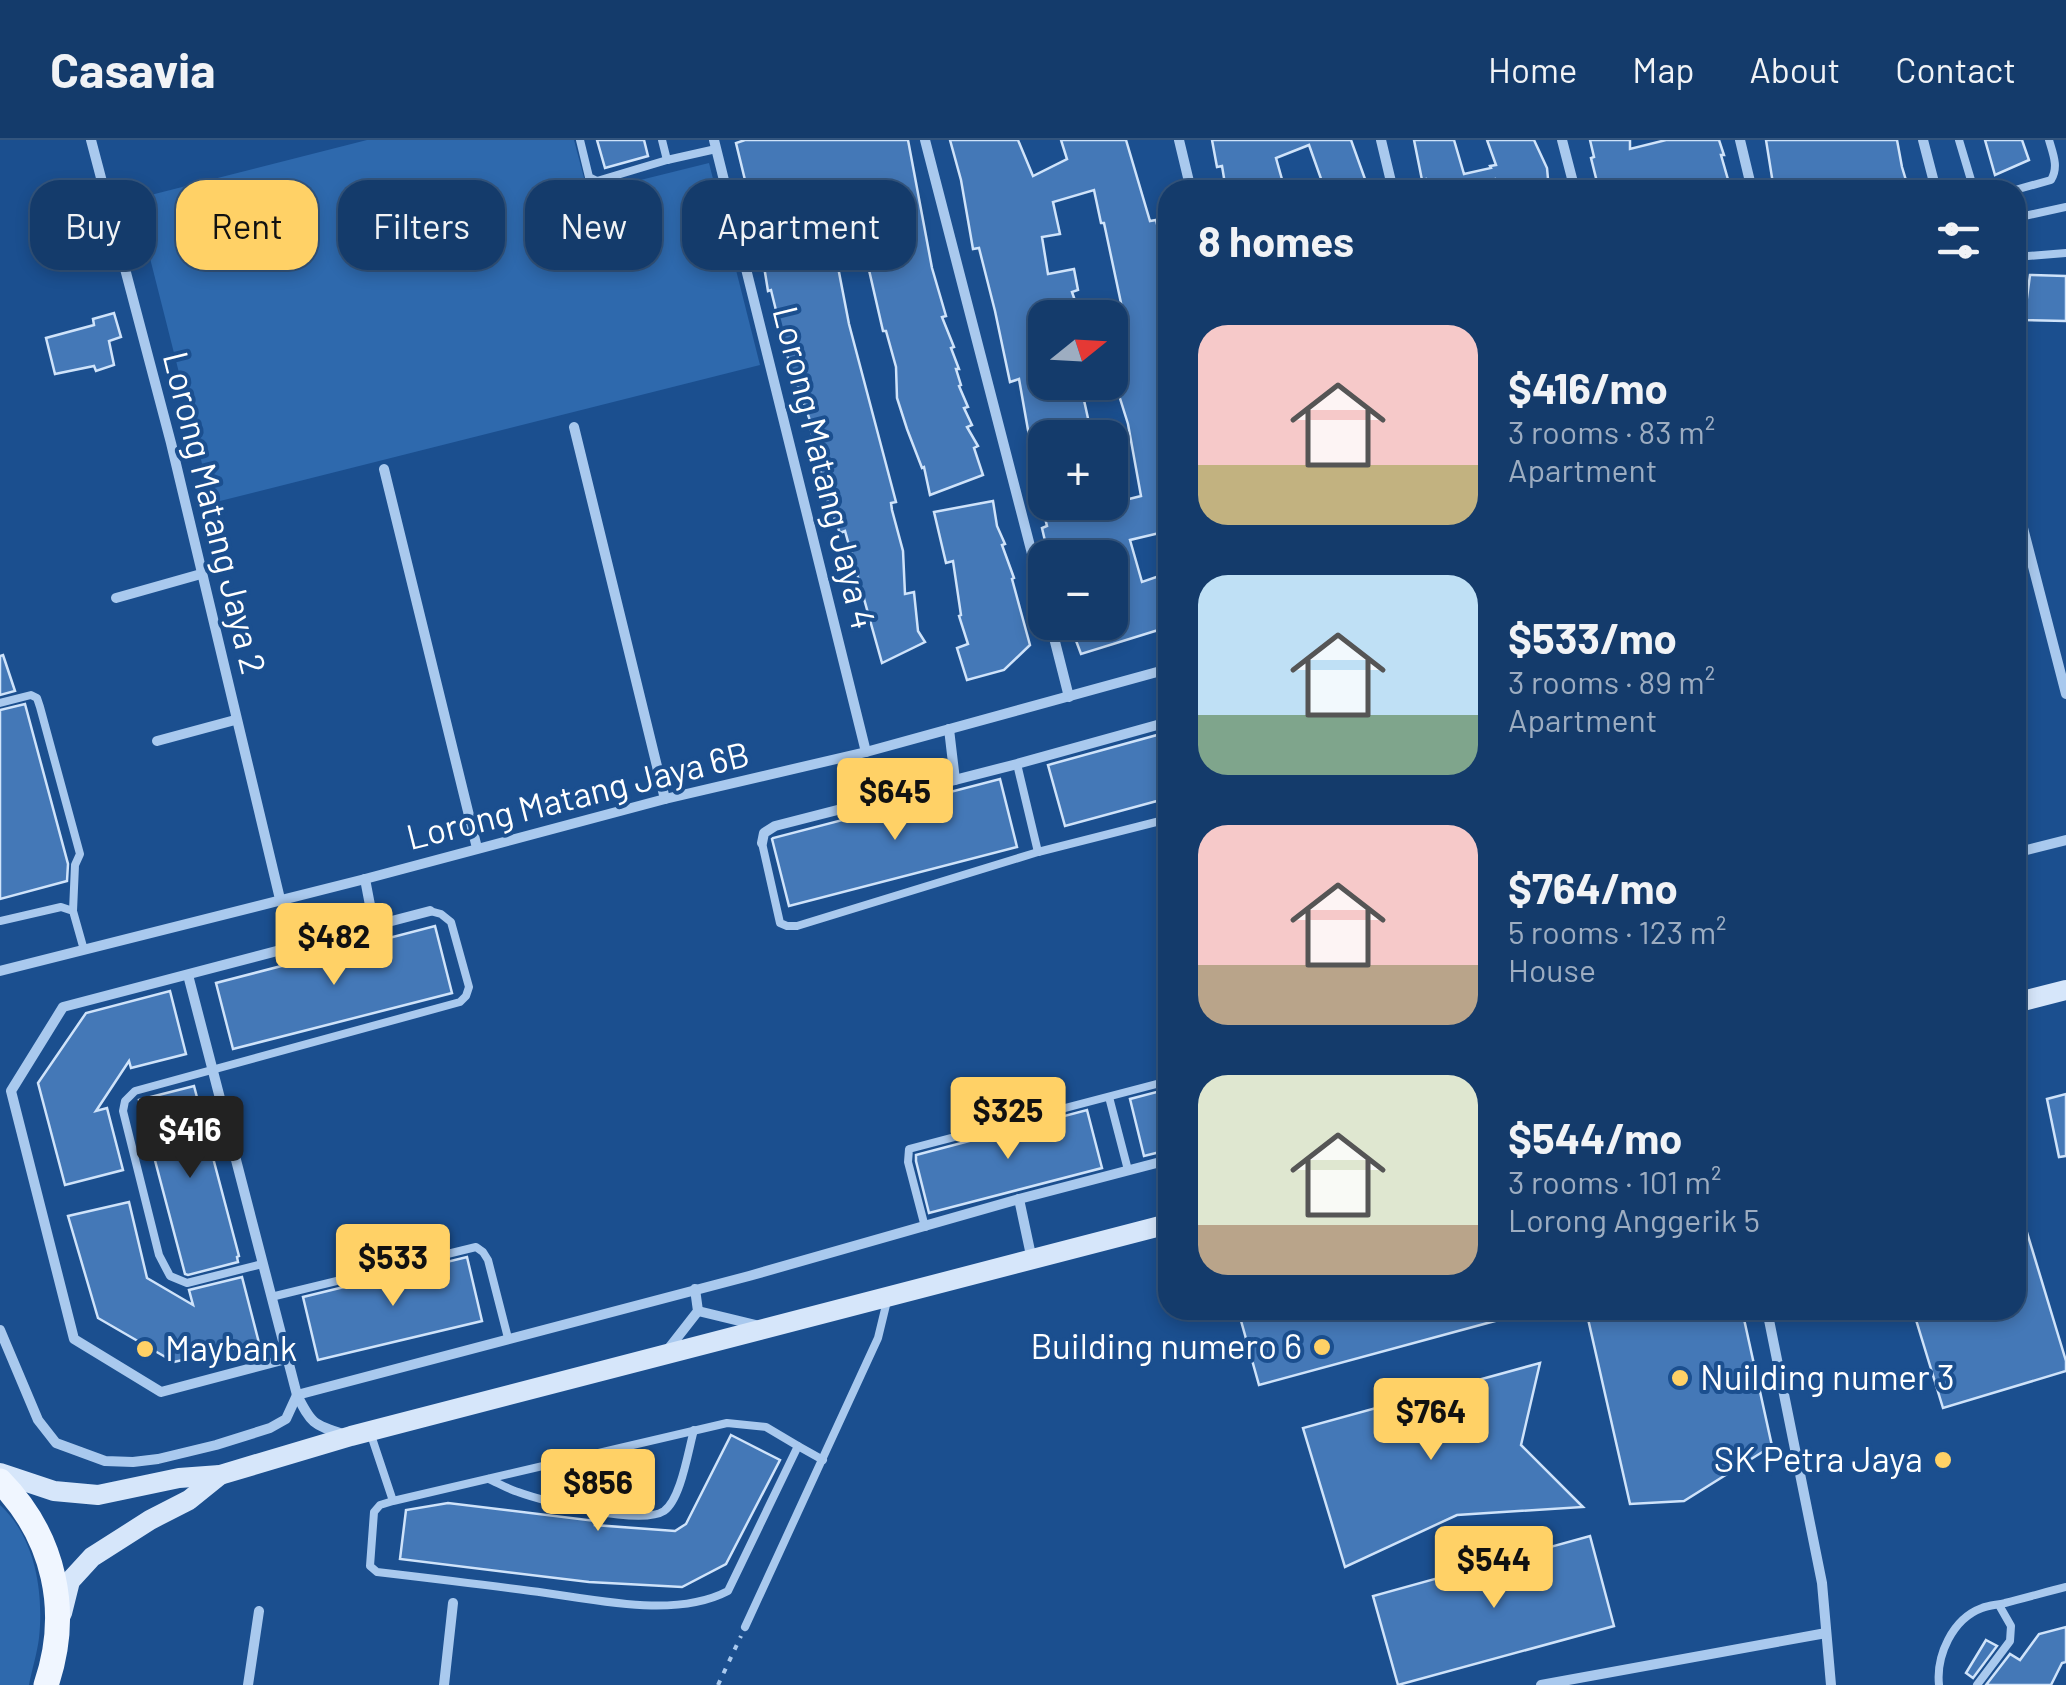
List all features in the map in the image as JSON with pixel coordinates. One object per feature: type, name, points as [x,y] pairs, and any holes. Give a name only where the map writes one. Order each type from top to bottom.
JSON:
[{"type":"main road","points":[[0,1482],[24,1509],[41,1538],[54,1580],[58,1624],[49,1680]]},
{"type":"street","name":"Lorong Matang Jaya 2","points":[[90,140],[171,442],[280,900]]},
{"type":"street","points":[[925,140],[1028,540]]},
{"type":"street","points":[[1178,140],[1188,180]]},
{"type":"street","points":[[1380,140],[1390,180]]},
{"type":"street","points":[[1562,140],[1572,180]]},
{"type":"street","points":[[1740,140],[1750,180]]},
{"type":"street","points":[[1923,140],[1933,180]]},
{"type":"street","name":"Lorong Matang Jaya 4","points":[[715,144],[866,752]]},
{"type":"street","points":[[574,427],[666,799]]},
{"type":"street","points":[[384,469],[477,848]]},
{"type":"street","points":[[2026,539],[2066,694]]},
{"type":"street","points":[[116,598],[201,574]]},
{"type":"street","points":[[1054,640],[1069,698]]},
{"type":"street","name":"Lorong Matang Jaya 6B","points":[[0,971],[666,799],[866,752],[1158,672]]},
{"type":"street","points":[[157,741],[235,720]]},
{"type":"street","points":[[762,843],[764,833],[776,826],[1158,725]]},
{"type":"street","points":[[948,730],[956,780]]},
{"type":"street","points":[[2026,850],[2066,840]]},
{"type":"street","points":[[364,879],[374,926]]},
{"type":"street","points":[[286,1359],[162,1392],[74,1339],[11,1091],[63,1008],[430,911]]},
{"type":"street","points":[[188,974],[297,1395],[318,1427],[360,1434]]},
{"type":"street","points":[[2026,1000],[2066,990]]},
{"type":"street","points":[[297,1395],[1158,1162]]},
{"type":"street","points":[[1019,1199],[1032,1260]]},
{"type":"street","points":[[0,1473],[54,1490],[98,1495],[179,1478],[220,1475],[360,1434],[1158,1227]]},
{"type":"street","points":[[663,1356],[698,1311],[695,1289]]},
{"type":"street","points":[[698,1311],[769,1328]]},
{"type":"street","points":[[1768,1320],[1822,1582],[1831,1685]]},
{"type":"street","points":[[0,1330],[38,1420],[56,1443],[105,1461],[158,1460],[270,1428],[286,1419],[297,1395]]},
{"type":"street","points":[[58,1624],[70,1582],[92,1557],[189,1500],[220,1475]]},
{"type":"street","points":[[444,1685],[453,1602]]},
{"type":"street","points":[[248,1685],[259,1611]]},
{"type":"street","points":[[1541,1685],[1826,1633]]},
{"type":"street","points":[[1623,1671],[1623,1685]]},
{"type":"lane","points":[[580,140],[589,177],[597,181],[715,144]]},
{"type":"lane","points":[[662,140],[667,160]]},
{"type":"lane","points":[[1959,140],[1971,180]]},
{"type":"lane","points":[[2026,187],[2051,180],[2056,173],[2049,140]]},
{"type":"lane","points":[[2026,216],[2066,208]]},
{"type":"lane","points":[[2026,256],[2066,253]]},
{"type":"lane","points":[[0,703],[31,695],[40,708],[80,854],[73,911],[84,950]]},
{"type":"lane","points":[[1017,764],[1038,852]]},
{"type":"lane","points":[[762,843],[780,923],[787,926],[1038,852],[1158,822]]},
{"type":"lane","points":[[0,922],[61,907],[73,911]]},
{"type":"lane","points":[[262,1264],[187,1283],[170,1276],[159,1255],[123,1111],[125,1101],[136,1091],[460,1002],[470,987],[451,922],[430,911]]},
{"type":"lane","points":[[926,1227],[908,1162],[909,1149],[1158,1084]]},
{"type":"lane","points":[[1109,1098],[1128,1170]]},
{"type":"lane","points":[[271,1297],[476,1247],[488,1260],[508,1338]]},
{"type":"lane","points":[[745,1627],[878,1338],[888,1296]]},
{"type":"lane","points":[[798,1446],[728,1590],[717,1597],[671,1605],[625,1603],[377,1572],[370,1566],[374,1512],[380,1505],[694,1430],[727,1423],[766,1426],[822,1460]]},
{"type":"lane","points":[[489,1479],[517,1492],[592,1511],[646,1517],[666,1510],[676,1494],[694,1430]]},
{"type":"lane","points":[[360,1434],[393,1501]]},
{"type":"lane","points":[[1939,1685],[1940,1656],[1966,1618],[1982,1607],[2066,1587]]},
{"type":"lane","points":[[1977,1685],[2010,1640],[2011,1626],[1998,1605]]},
{"type":"path","points":[[718,1685],[745,1627]]},
{"type":"shaded area","points":[[367,140],[574,140],[585,180],[525,180],[525,270],[662,270],[662,180],[640,180],[709,163],[713,180],[682,180],[682,270],[736,270],[760,365],[212,503],[153,270],[156,270],[156,194],[176,189],[176,270],[318,270],[318,180],[210,180]]},
{"type":"shaded area","points":[[0,1505],[22,1533],[38,1584],[39,1638],[29,1685],[0,1685]]},
{"type":"building","points":[[597,140],[644,140],[648,156],[605,168]]},
{"type":"building","points":[[908,140],[916,180],[745,180],[736,143]]},
{"type":"building","points":[[950,140],[1018,140],[1033,176],[1067,159],[1061,140],[1126,140],[1150,221],[1156,220],[1158,228],[1158,533],[1130,540],[1142,582],[1158,576],[1158,630],[1128,639],[1128,540],[1045,540],[1042,528],[1047,526],[1046,520],[1128,520],[1128,499],[1141,496],[1128,420],[1120,400],[1128,400],[1128,300],[1120,300],[1094,190],[1053,202],[1060,234],[1042,237],[1048,274],[1074,269],[1078,290],[1072,292],[1075,300],[1028,300],[1028,400],[1084,400],[1088,420],[1028,420],[1028,430],[1019,379],[1010,382],[979,248],[973,249]]},
{"type":"building","points":[[1212,140],[1351,140],[1365,179],[1321,180],[1309,145],[1276,158],[1282,180],[1224,180],[1222,166],[1217,167]]},
{"type":"building","points":[[1414,140],[1454,140],[1464,174],[1496,165],[1487,140],[1534,140],[1548,180],[1426,179],[1422,180]]},
{"type":"building","points":[[1590,140],[1630,140],[1630,149],[1666,140],[1719,140],[1728,180],[1596,180],[1591,158],[1594,157]]},
{"type":"building","points":[[1766,140],[1897,140],[1906,180],[1772,180]]},
{"type":"building","points":[[1985,140],[2022,140],[2029,160],[1995,175]]},
{"type":"building","points":[[916,183],[932,268],[946,316],[942,317],[954,347],[951,348],[959,369],[959,386],[968,407],[964,408],[972,425],[967,427],[978,446],[974,448],[983,475],[930,495],[924,467],[897,398],[896,367],[869,270],[916,270]]},
{"type":"building","points":[[765,270],[839,270],[896,502],[891,503],[903,551],[905,594],[914,592],[918,631],[925,642],[882,663],[845,531],[840,533],[828,502],[813,429],[787,355],[771,290],[768,291]]},
{"type":"building","points":[[2030,275],[2066,276],[2066,321],[2026,320]]},
{"type":"building","points":[[114,313],[121,337],[109,341],[114,365],[96,371],[94,366],[55,374],[46,338],[94,325],[93,319]]},
{"type":"building","points":[[993,501],[1030,645],[1004,670],[967,680],[957,648],[968,644],[959,616],[953,561],[946,563],[934,512]]},
{"type":"building","points":[[1076,640],[1126,640],[1081,654]]},
{"type":"building","points":[[3,655],[15,691],[0,695],[0,656]]},
{"type":"building","points":[[25,704],[68,864],[67,881],[0,899],[0,710]]},
{"type":"building","points":[[1158,735],[1158,801],[1065,826],[1048,765]]},
{"type":"building","points":[[1000,779],[1017,847],[789,906],[773,838]]},
{"type":"building","points":[[435,926],[452,993],[233,1049],[216,983]]},
{"type":"building","points":[[170,991],[186,1054],[131,1068],[129,1061],[96,1111],[107,1108],[123,1170],[65,1185],[38,1083],[86,1013]]},
{"type":"building","points":[[194,1086],[239,1256],[238,1262],[188,1275],[139,1100]]},
{"type":"building","points":[[1158,1092],[1158,1152],[1144,1156],[1130,1099]]},
{"type":"building","points":[[2066,1094],[2066,1156],[2059,1157],[2047,1099]]},
{"type":"building","points":[[1087,1110],[1102,1168],[929,1213],[916,1155]]},
{"type":"building","points":[[129,1202],[147,1278],[193,1305],[189,1290],[242,1277],[259,1343],[174,1362],[98,1318],[68,1216]]},
{"type":"building","points":[[2026,1229],[2066,1371],[1943,1408],[1916,1320],[2026,1320]]},
{"type":"building","points":[[467,1257],[482,1321],[318,1360],[303,1297]]},
{"type":"building","name":"Building numero 6","points":[[1241,1320],[1499,1320],[1259,1385]]},
{"type":"building","name":"Nuilding numer 3","points":[[1588,1320],[1744,1320],[1772,1446],[1684,1501],[1630,1504]]},
{"type":"building","points":[[1540,1363],[1521,1445],[1583,1507],[1457,1515],[1345,1567],[1303,1428]]},
{"type":"building","points":[[731,1435],[780,1460],[726,1564],[682,1587],[589,1582],[400,1559],[406,1510],[448,1503],[596,1521],[595,1525],[675,1531],[686,1524]]},
{"type":"building","points":[[1590,1536],[1614,1626],[1398,1685],[1373,1596]]},
{"type":"building","points":[[2066,1627],[2066,1662],[2051,1685],[1986,1685],[2010,1654],[2020,1660],[2039,1634]]},
{"type":"building","points":[[1986,1640],[1997,1646],[1973,1678],[1966,1673]]},
{"type":"place","name":"Building numero 6","points":[[1322,1347]]},
{"type":"place","name":"Maybank","points":[[145,1349]]},
{"type":"place","name":"Nuilding numer 3","points":[[1680,1378]]},
{"type":"place","name":"SK Petra Jaya","points":[[1943,1460]]}]
